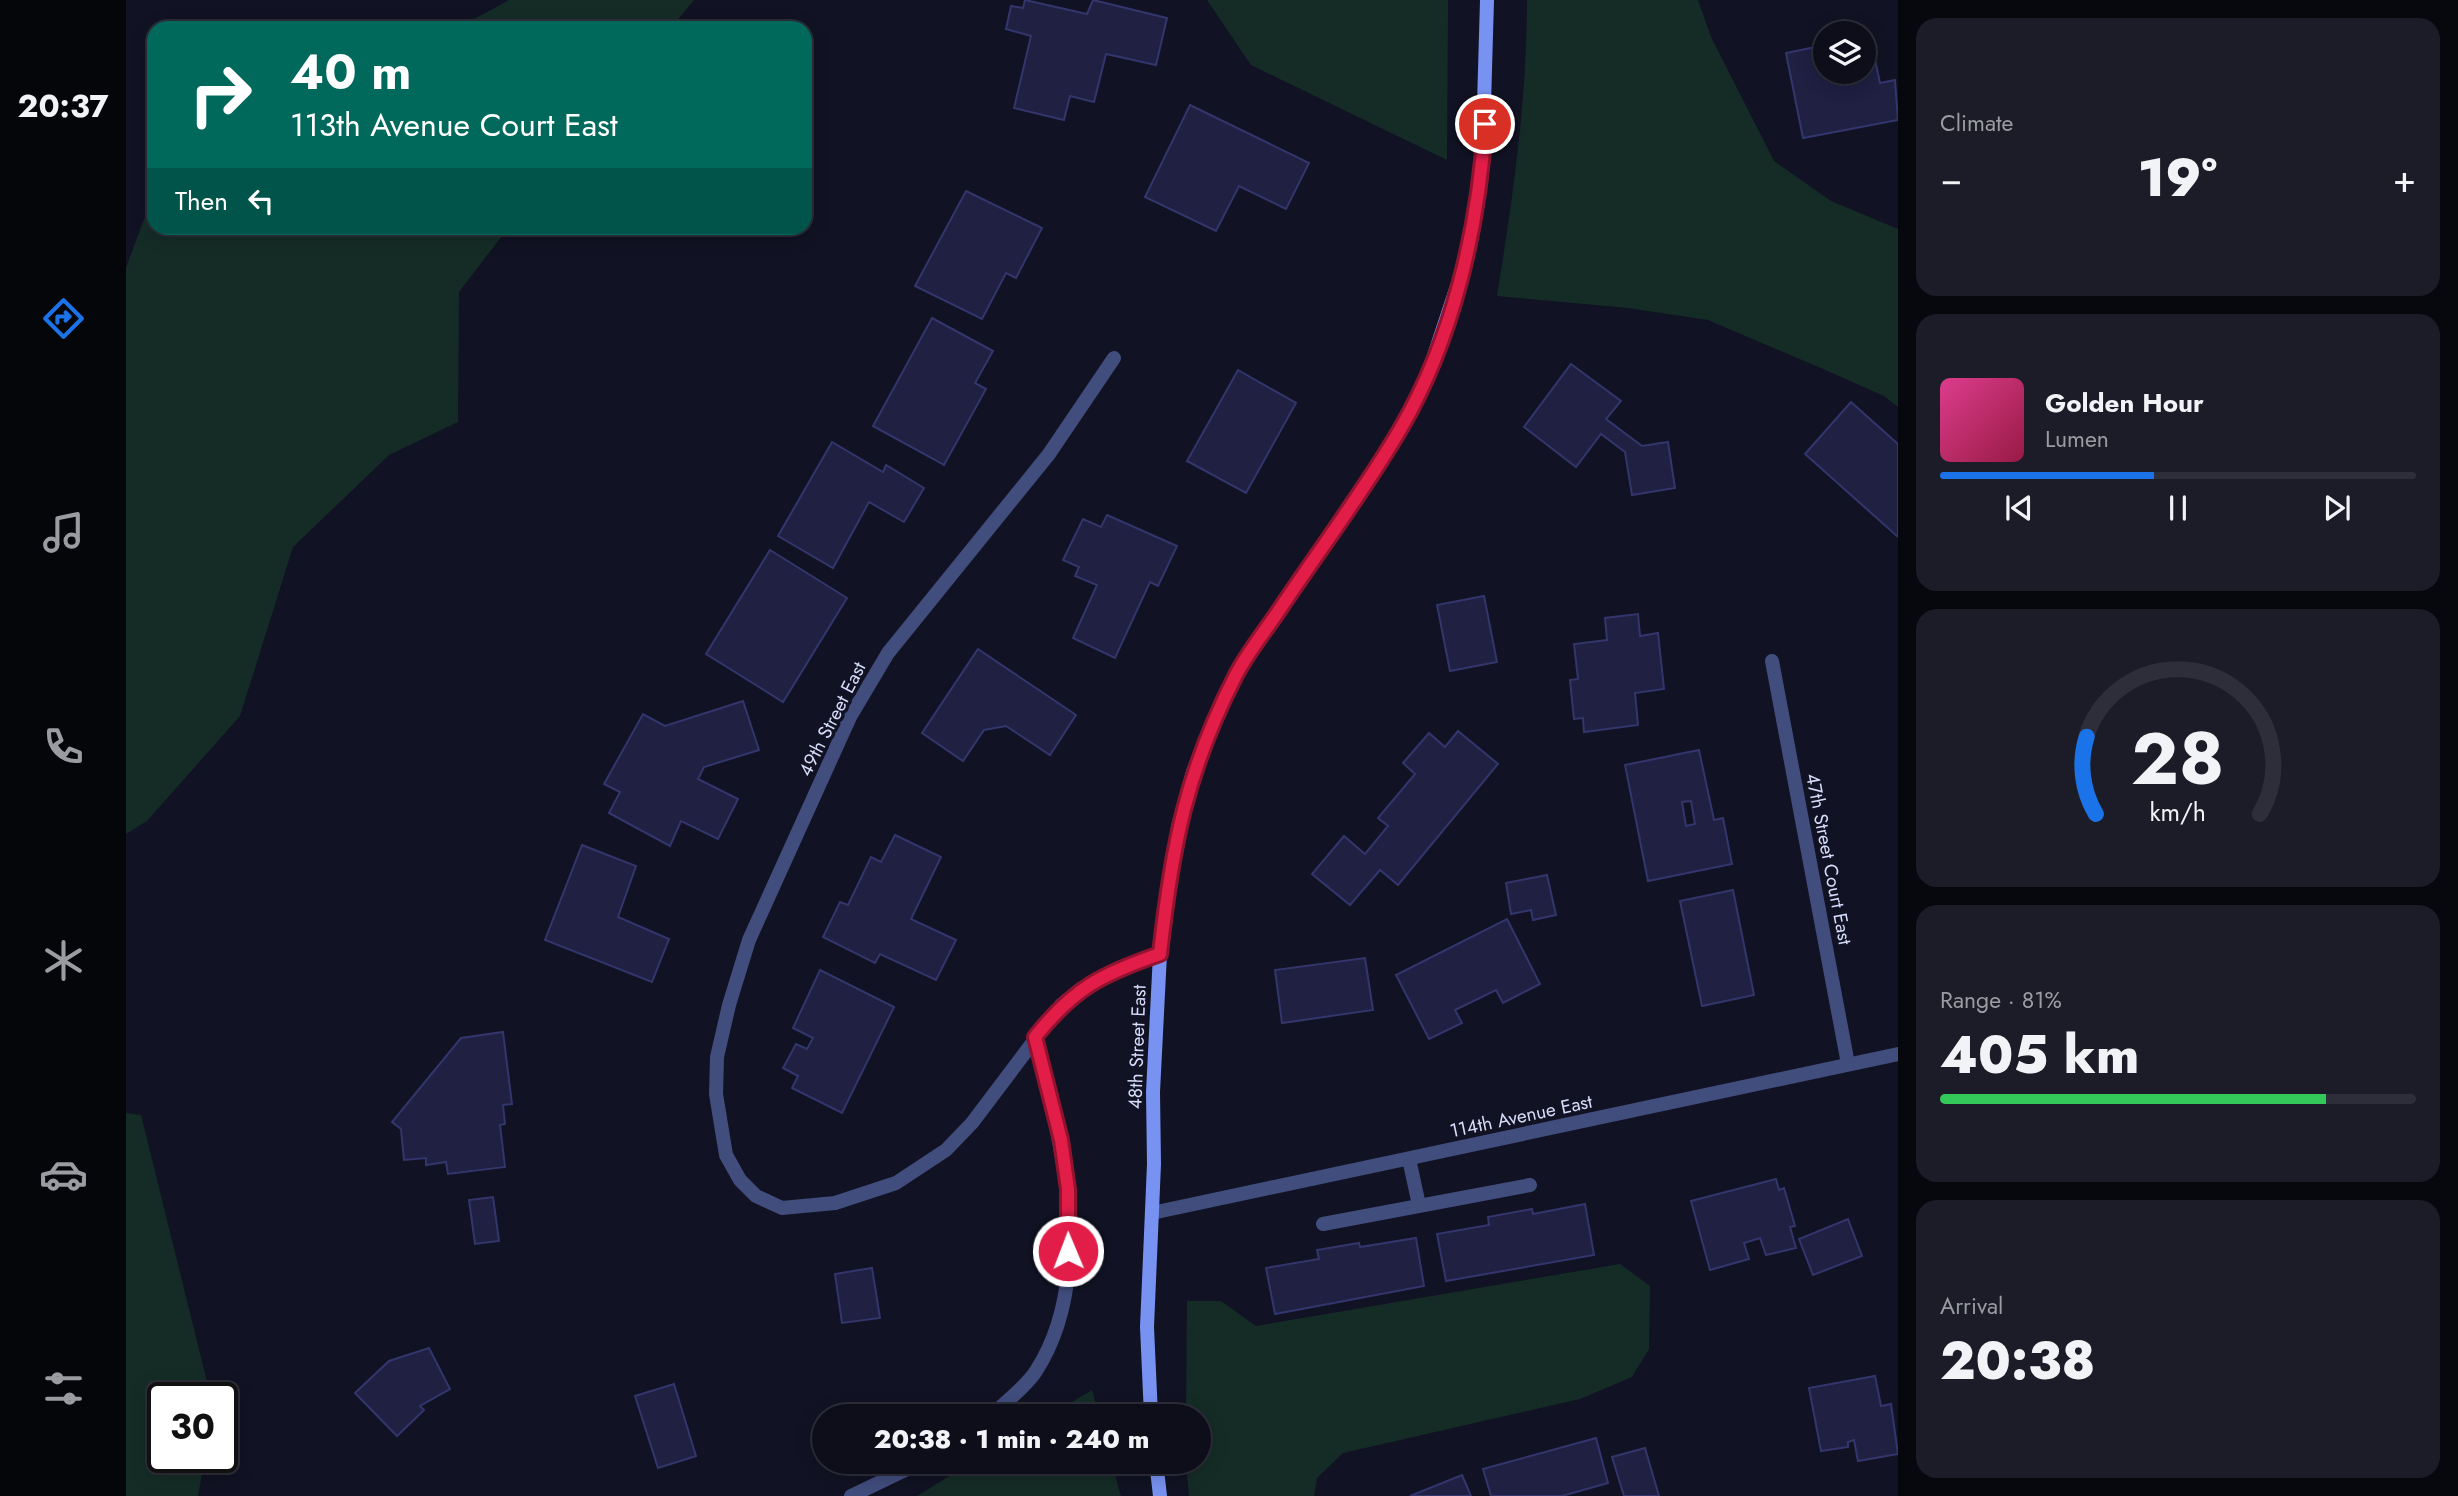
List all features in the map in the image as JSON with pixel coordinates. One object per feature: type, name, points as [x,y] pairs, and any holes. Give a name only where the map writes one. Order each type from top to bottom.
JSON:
[{"type":"street","name":"48th Street East","points":[[1150,1404],[1147,1327],[1153,1092],[1160,954],[1178,827],[1205,741],[1237,672],[1401,429],[1428,374],[1469,247],[1482,174],[1487,99],[1487,0]]},
{"type":"street","name":"49th Street East","points":[[1035,1037],[972,1123],[946,1150],[896,1183],[878,1190],[835,1203],[782,1208],[756,1196],[740,1180],[726,1155],[720,1134],[716,1082],[717,1056],[729,1005],[749,940],[850,717],[888,653],[1049,454],[1114,358]]},
{"type":"street","name":"47th Street Court East","points":[[1772,662],[1848,1064]]},
{"type":"street","points":[[1003,1404],[1035,1373],[1056,1331],[1065,1286],[1068,1189],[1061,1140],[1035,1037],[1060,1005],[1082,988],[1116,969],[1160,954]]},
{"type":"street","name":"114th Avenue East","points":[[1152,1213],[1898,1054]]},
{"type":"street","points":[[1409,1159],[1419,1205]]},
{"type":"street","points":[[1324,1224],[1530,1185]]},
{"type":"street","points":[[851,1496],[897,1474]]},
{"type":"street","points":[[1157,1474],[1160,1496]]},
{"type":"green space","points":[[509,0],[694,0],[677,21],[471,21]]},
{"type":"green space","points":[[1207,0],[1448,0],[1447,160],[1251,65]]},
{"type":"green space","points":[[1527,0],[1698,0],[1711,37],[1774,161],[1831,201],[1898,229],[1898,407],[1884,396],[1708,320],[1628,308],[1497,296],[1518,148],[1525,75]]},
{"type":"green space","points":[[147,211],[147,235],[503,235],[459,292],[458,422],[389,455],[293,547],[240,716],[147,821],[126,834],[126,268]]},
{"type":"green space","points":[[126,1113],[141,1115],[207,1382],[147,1382],[147,1473],[202,1473],[198,1496],[126,1496]]},
{"type":"green space","points":[[1620,1264],[1650,1286],[1649,1349],[1632,1377],[1580,1399],[1343,1453],[1317,1478],[1314,1496],[1189,1496],[1187,1474],[1211,1474],[1211,1404],[1186,1404],[1187,1301],[1221,1301],[1256,1326]]},
{"type":"green space","points":[[1092,1390],[1096,1404],[1069,1404]]},
{"type":"green space","points":[[953,1474],[1115,1474],[1121,1496],[917,1496]]},
{"type":"building","points":[[1025,0],[1087,14],[1093,0],[1167,18],[1156,65],[1106,54],[1094,102],[1070,96],[1064,120],[1014,108],[1031,36],[1006,29],[1011,6],[1023,8]]},
{"type":"building","points":[[1813,47],[1813,84],[1876,84],[1876,64],[1880,83],[1895,80],[1898,120],[1803,138],[1786,53]]},
{"type":"building","points":[[1190,105],[1309,163],[1286,209],[1239,186],[1216,231],[1145,197]]},
{"type":"building","points":[[966,191],[1042,228],[1016,278],[1006,273],[982,319],[915,286]]},
{"type":"building","points":[[932,318],[993,351],[975,383],[986,389],[944,465],[873,426]]},
{"type":"building","points":[[1571,364],[1621,401],[1606,419],[1642,446],[1668,442],[1675,488],[1632,495],[1625,452],[1601,434],[1576,467],[1524,427]]},
{"type":"building","points":[[1238,370],[1296,403],[1246,493],[1187,461]]},
{"type":"building","points":[[1851,402],[1898,444],[1898,537],[1805,454]]},
{"type":"building","points":[[832,442],[883,472],[886,465],[924,488],[904,522],[869,502],[833,568],[778,536]]},
{"type":"building","points":[[1107,515],[1177,546],[1158,586],[1150,582],[1115,658],[1073,638],[1097,585],[1075,576],[1079,567],[1063,560],[1083,519],[1101,527]]},
{"type":"building","points":[[770,550],[847,598],[783,702],[706,654]]},
{"type":"building","points":[[1484,596],[1497,662],[1450,671],[1437,605]]},
{"type":"building","points":[[1638,614],[1640,636],[1658,633],[1664,689],[1635,693],[1638,725],[1584,732],[1583,718],[1574,719],[1570,680],[1578,679],[1574,644],[1607,640],[1605,618]]},
{"type":"building","points":[[978,649],[1076,715],[1050,755],[1006,726],[984,730],[963,761],[922,733]]},
{"type":"building","points":[[743,701],[759,750],[704,767],[698,779],[738,799],[718,839],[681,821],[670,846],[609,813],[620,792],[604,784],[643,714],[665,726]]},
{"type":"building","points":[[1458,731],[1498,764],[1398,885],[1380,870],[1350,905],[1312,874],[1344,836],[1365,854],[1388,826],[1378,818],[1415,774],[1403,763],[1429,733],[1445,747]]},
{"type":"building","points":[[1699,750],[1714,820],[1723,818],[1732,864],[1648,881],[1625,765]],"holes":[[[1691,801],[1695,824],[1686,826],[1682,802]]]},
{"type":"building","points":[[895,835],[941,857],[911,919],[956,940],[936,980],[880,954],[875,963],[823,937],[840,902],[848,905],[871,857],[881,862]]},
{"type":"building","points":[[582,845],[636,866],[618,917],[669,939],[652,982],[545,940]]},
{"type":"building","points":[[1547,875],[1556,915],[1533,920],[1531,910],[1511,914],[1506,883]]},
{"type":"building","points":[[1733,890],[1754,995],[1702,1006],[1680,901]]},
{"type":"building","points":[[1507,919],[1540,984],[1503,1003],[1496,990],[1455,1010],[1462,1023],[1429,1039],[1396,975]]},
{"type":"building","points":[[1365,958],[1373,1010],[1282,1023],[1275,970]]},
{"type":"building","points":[[820,970],[894,1007],[842,1113],[792,1088],[798,1076],[783,1068],[796,1044],[807,1049],[813,1038],[793,1028]]},
{"type":"building","points":[[503,1032],[512,1104],[503,1105],[505,1124],[500,1125],[505,1167],[448,1174],[446,1162],[426,1165],[426,1158],[404,1160],[401,1129],[392,1122],[461,1038]]},
{"type":"building","points":[[1776,1179],[1779,1190],[1784,1188],[1795,1226],[1790,1227],[1796,1248],[1766,1255],[1760,1238],[1744,1243],[1749,1259],[1710,1270],[1691,1201]]},
{"type":"building","points":[[493,1197],[499,1241],[475,1244],[469,1200]]},
{"type":"building","points":[[1585,1204],[1594,1255],[1446,1281],[1437,1234],[1489,1225],[1488,1217],[1532,1209],[1533,1214]]},
{"type":"building","points":[[1848,1219],[1862,1256],[1813,1275],[1799,1239]]},
{"type":"building","points":[[1416,1238],[1424,1286],[1275,1314],[1266,1268],[1319,1259],[1317,1250],[1359,1243],[1360,1247]]},
{"type":"building","points":[[872,1268],[880,1318],[842,1323],[835,1274]]},
{"type":"building","points":[[429,1348],[450,1389],[420,1406],[424,1410],[397,1436],[355,1393],[389,1361]]},
{"type":"building","points":[[1875,1376],[1881,1406],[1891,1404],[1898,1454],[1858,1461],[1854,1440],[1848,1442],[1848,1447],[1821,1451],[1809,1388]]},
{"type":"building","points":[[674,1384],[696,1456],[658,1468],[635,1396]]},
{"type":"building","points":[[1596,1438],[1608,1483],[1562,1496],[1491,1496],[1483,1469]]},
{"type":"building","points":[[1645,1448],[1659,1496],[1624,1496],[1612,1457]]},
{"type":"building","points":[[1462,1475],[1471,1496],[1410,1496]]},
{"type":"route","points":[[1068,1251],[1068,1189],[1061,1140],[1035,1037],[1060,1005],[1082,988],[1116,969],[1160,954],[1178,827],[1193,772],[1205,741],[1237,672],[1401,429],[1428,374],[1469,247],[1482,174],[1485,124]]}]
